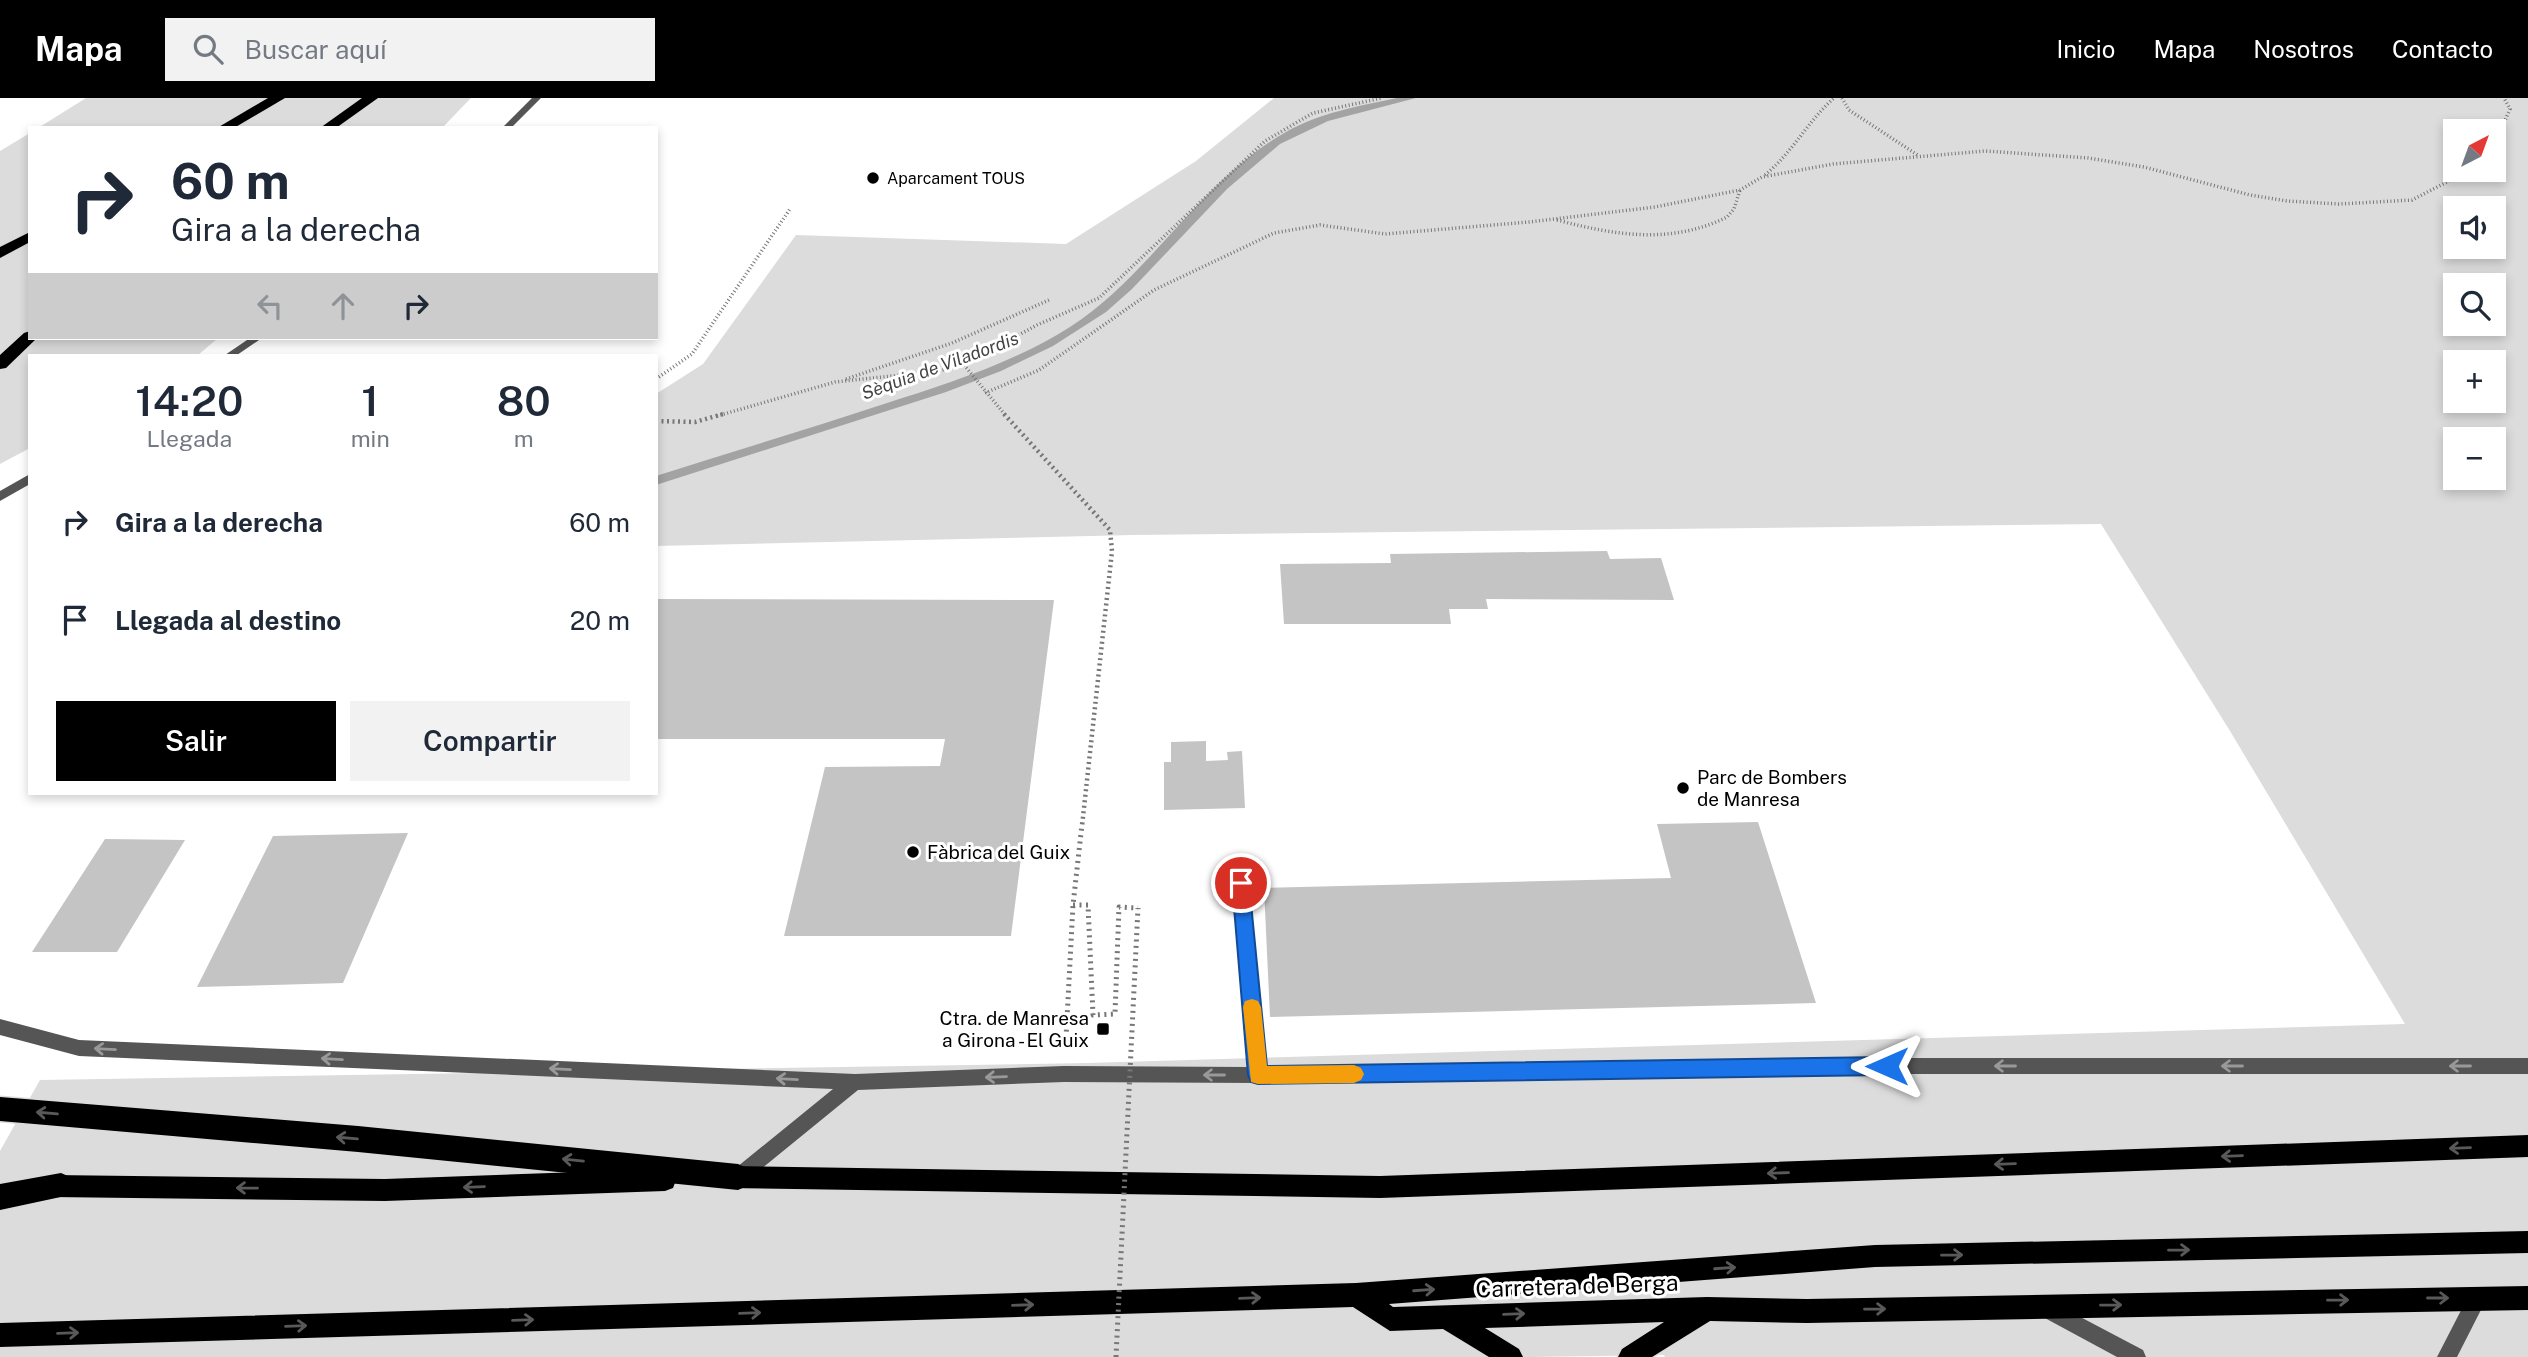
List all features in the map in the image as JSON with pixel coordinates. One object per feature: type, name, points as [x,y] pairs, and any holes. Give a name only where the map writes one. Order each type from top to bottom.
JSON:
[{"type":"highway","points":[[228,126],[278,98]]},
{"type":"highway","points":[[330,126],[370,98]]},
{"type":"highway","points":[[0,253],[28,237]]},
{"type":"highway","points":[[0,353],[28,335]]},
{"type":"highway","points":[[0,364],[28,336]]},
{"type":"highway","points":[[0,1109],[358,1139],[738,1177]]},
{"type":"highway","points":[[0,1197],[61,1186]]},
{"type":"main road","points":[[0,1183],[385,1190],[738,1177],[1380,1187],[2528,1146]]},
{"type":"main road","points":[[0,1335],[1356,1295],[1875,1256],[2528,1242]]},
{"type":"main road","name":"Carretera de Berga","points":[[1356,1295],[1390,1319],[1708,1309],[1807,1311],[2528,1298]]},
{"type":"main road","points":[[1630,1357],[1708,1309]]},
{"type":"main road","points":[[1444,1316],[1511,1357]]},
{"type":"street","points":[[508,126],[537,98]]},
{"type":"street","points":[[232,354],[254,340]]},
{"type":"street","points":[[0,496],[28,479]]},
{"type":"street","points":[[1241,883],[1258,1075]]},
{"type":"street","points":[[0,1027],[79,1048],[855,1082],[1064,1074],[1258,1075],[1859,1066],[2528,1066]]},
{"type":"street","points":[[738,1177],[855,1082]]},
{"type":"street","points":[[2447,1357],[2478,1298]]},
{"type":"street","points":[[2042,1306],[2136,1357]]},
{"type":"path","points":[[835,382],[965,366],[1037,325],[1099,298],[1265,141],[1313,113],[1382,98]]},
{"type":"path","points":[[985,393],[1039,370],[1154,289],[1274,233],[1321,225],[1385,234],[1555,219],[1655,207],[1740,190],[1778,166],[1794,142],[1834,98]]},
{"type":"path","points":[[1842,98],[1849,110],[1920,157]]},
{"type":"path","points":[[2504,98],[2510,109],[2506,119]]},
{"type":"path","points":[[1762,177],[1833,164],[1985,151],[2088,158],[2144,167],[2250,195],[2287,201],[2371,204],[2412,200],[2447,182]]},
{"type":"path","points":[[1555,219],[1613,234],[1650,238],[1679,233],[1722,219],[1733,212],[1740,190]]},
{"type":"path","points":[[658,378],[692,354],[790,209]]},
{"type":"path","points":[[658,421],[695,422],[835,382],[952,343],[1049,300]]},
{"type":"path","points":[[965,366],[985,393],[1110,530],[1112,551],[1073,905],[1064,1074]]},
{"type":"path","points":[[1073,905],[1088,905],[1093,1015],[1115,1014],[1119,907],[1138,908],[1116,1357]]},
{"type":"shaded area","points":[[86,98],[471,98],[444,126],[41,126]]},
{"type":"shaded area","points":[[1274,98],[2528,98],[2528,1357],[0,1357],[0,1151],[40,1080],[1088,1063],[2405,1024],[2230,731],[2101,524],[1133,535],[658,546],[658,393],[703,364],[796,235],[1066,244],[1196,161]]},
{"type":"shaded area","points":[[28,134],[28,340],[216,340],[199,354],[28,354],[28,449],[0,464],[0,151]]},
{"type":"building","points":[[1607,551],[1610,559],[1661,558],[1674,600],[1486,599],[1488,609],[1449,609],[1451,624],[1284,624],[1280,564],[1391,563],[1390,554]]},
{"type":"building","name":"Fàbrica del Guix","points":[[658,599],[1054,600],[1011,936],[784,936],[825,767],[940,766],[945,739],[658,739]]},
{"type":"building","points":[[1206,741],[1206,761],[1228,760],[1227,752],[1242,751],[1245,808],[1164,810],[1164,762],[1171,762],[1171,742]]},
{"type":"building","points":[[1758,822],[1816,1003],[1270,1017],[1264,888],[1671,878],[1657,824]]},
{"type":"building","points":[[408,833],[343,983],[197,987],[273,836]]},
{"type":"building","points":[[105,839],[185,840],[117,952],[32,952]]},
{"type":"waterway","name":"Sèquia de Viladordis","points":[[658,480],[942,389],[996,369],[1049,344],[1102,309],[1128,286],[1223,186],[1276,142],[1324,119],[1411,98]]},
{"type":"slow traffic","points":[[1252,1007],[1258,1075],[1354,1074]]},
{"type":"place","name":"Aparcament TOUS","points":[[873,178]]},
{"type":"place","name":"Parc de Bombers de Manresa","points":[[1683,788]]},
{"type":"place","name":"Fàbrica del Guix","points":[[913,852]]},
{"type":"place","name":"Ctra. de Manresa a Girona - El Guix","points":[[1103,1029]]},
{"type":"route","points":[[1241,883],[1258,1075],[1887,1066]]}]
